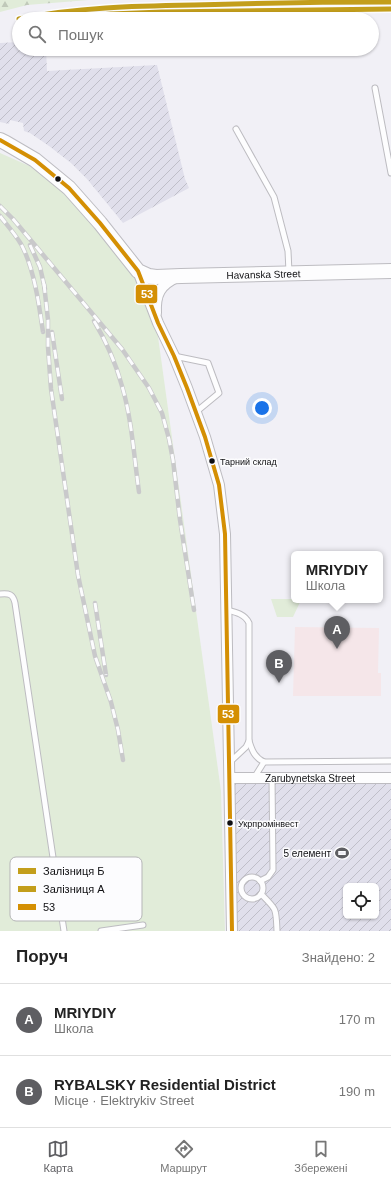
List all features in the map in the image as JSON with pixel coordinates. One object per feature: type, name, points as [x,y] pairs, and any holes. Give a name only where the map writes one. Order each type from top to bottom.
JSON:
[{"type":"street","points":[[0,140],[35,160],[69,188],[100,223],[138,271],[156,317],[174,356],[205,437],[219,485],[225,534],[229,763],[236,889],[232,931]]},
{"type":"street","name":"Havanska Street","points":[[138,271],[149,276],[156,277],[391,271]]},
{"type":"street","points":[[156,317],[156,306],[159,292],[166,283],[178,276]]},
{"type":"street","name":"Zarubynetska Street","points":[[230,778],[391,778]]},
{"type":"lane","points":[[375,88],[391,173]]},
{"type":"lane","points":[[236,129],[274,197],[288,251],[289,274]]},
{"type":"lane","points":[[174,356],[208,363],[219,393],[196,412]]},
{"type":"lane","points":[[0,594],[12,595],[14,598],[53,857]]},
{"type":"lane","points":[[227,610],[240,614],[247,619],[249,623],[249,741],[254,754],[258,759],[264,762],[391,761]]},
{"type":"lane","points":[[229,763],[249,741]]},
{"type":"lane","points":[[254,778],[264,762]]},
{"type":"lane","points":[[260,881],[268,877],[273,870],[272,778]]},
{"type":"lane","points":[[248,878],[257,878],[260,881],[263,890],[258,897],[254,899],[245,897],[236,889],[248,878]]},
{"type":"lane","points":[[261,894],[274,906],[276,911],[277,931]]},
{"type":"lane","points":[[63,921],[64,931]]},
{"type":"lane","points":[[101,931],[143,925]]},
{"type":"shaded area","points":[[12,42],[12,56],[46,56],[47,71],[157,65],[185,179],[189,188],[123,223],[87,179],[71,163],[30,133],[24,131],[23,123],[10,120],[9,124],[0,122],[0,43]]},
{"type":"shaded area","points":[[295,627],[379,628],[378,673],[381,673],[381,696],[293,696]]},
{"type":"shaded area","points":[[232,782],[391,782],[391,931],[235,931]]},
{"type":"green space","points":[[0,0],[89,0],[27,5],[0,12]]},
{"type":"green space","points":[[0,153],[43,172],[151,286],[221,791],[225,931],[0,931]]},
{"type":"green space","points":[[271,599],[291,599],[291,603],[300,603],[293,617],[277,617]]},
{"type":"railway","points":[[0,206],[13,219],[122,349],[149,388],[162,413],[173,460],[180,520],[194,610]]},
{"type":"railway","points":[[0,216],[19,240],[26,254],[35,286],[43,332]]},
{"type":"railway","points":[[30,245],[40,267],[45,289]]},
{"type":"railway","points":[[44,284],[48,320],[51,389],[78,575],[95,656],[111,702],[123,760]]},
{"type":"railway","points":[[94,321],[107,345],[120,378],[130,425],[139,492]]},
{"type":"railway","points":[[52,332],[62,399]]},
{"type":"railway","points":[[95,603],[106,675]]},
{"type":"rail line","name":"Б","points":[[62,12],[128,7],[268,3],[391,2]]},
{"type":"rail line","name":"A","points":[[162,12],[391,9]]},
{"type":"transit line","name":"53","points":[[0,140],[35,160],[69,188],[100,223],[138,271],[158,323],[187,388],[205,437],[219,485],[225,534],[232,931]]},
{"type":"place","name":"Тарний склад","points":[[212,461]]},
{"type":"place","name":"MRIYDIY","points":[[337,649]]},
{"type":"place","name":"RYBALSKY Residential District","points":[[279,683]]},
{"type":"place","name":"Укрпромінвест","points":[[230,823]]},
{"type":"place","name":"5 елемент","points":[[342,853]]}]
